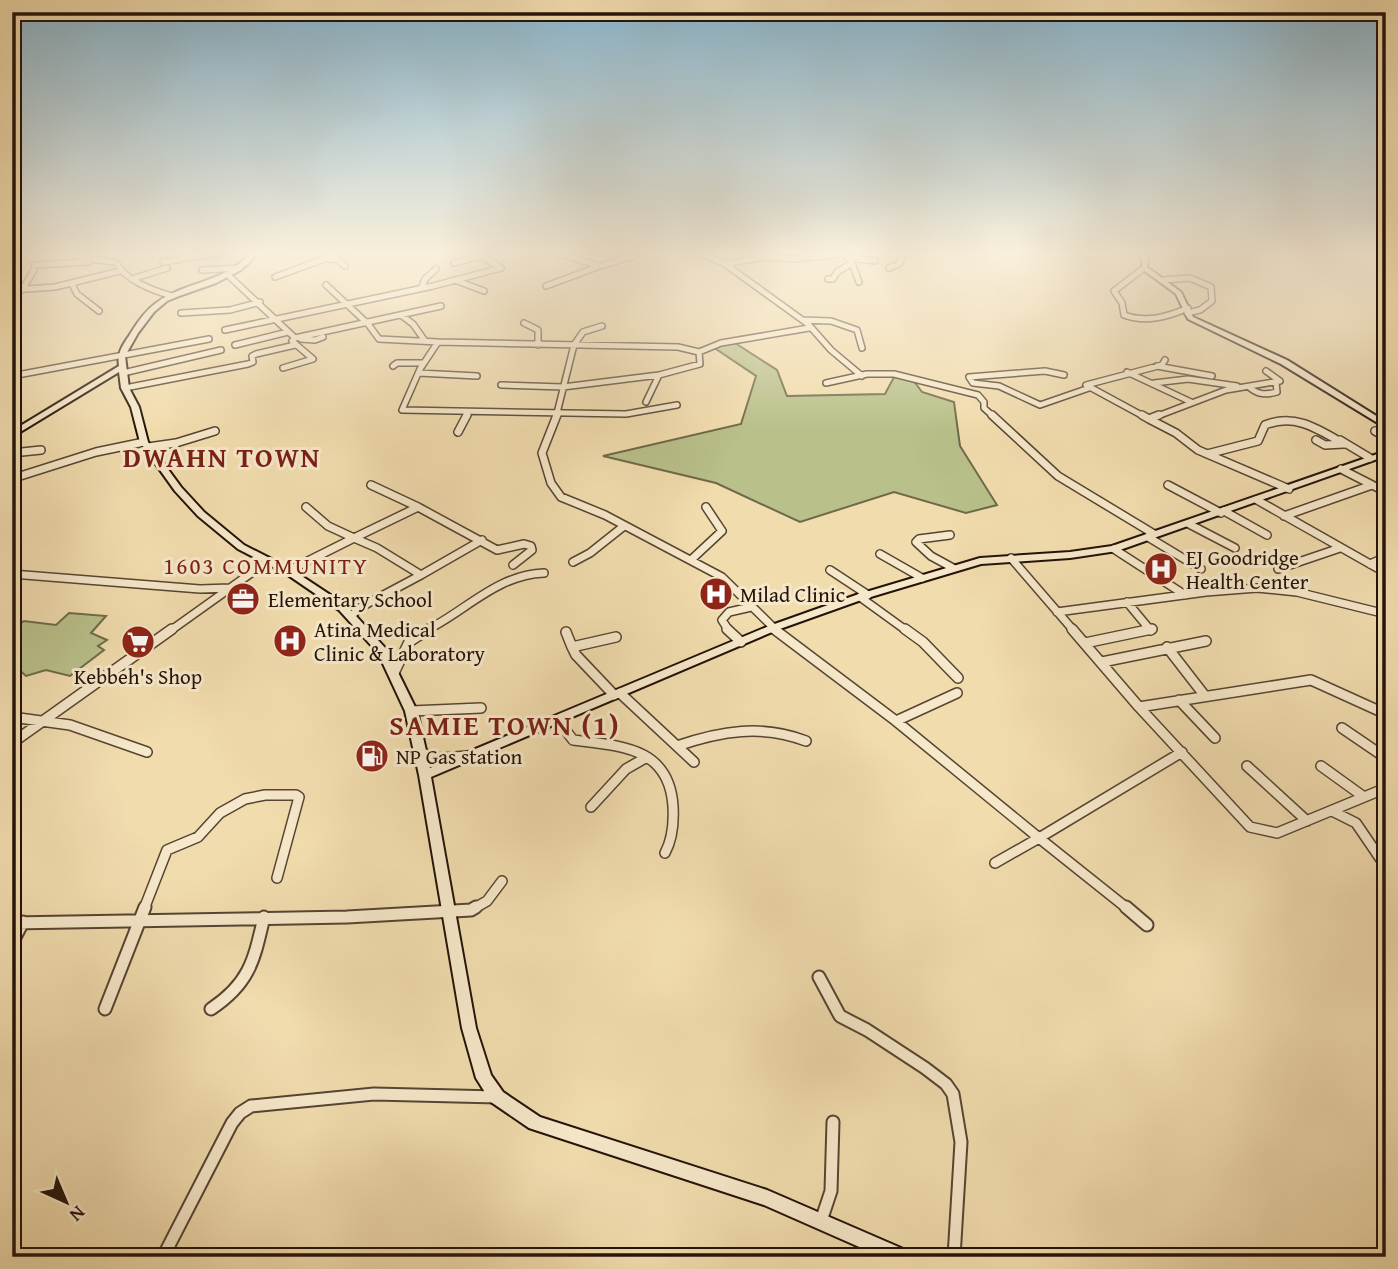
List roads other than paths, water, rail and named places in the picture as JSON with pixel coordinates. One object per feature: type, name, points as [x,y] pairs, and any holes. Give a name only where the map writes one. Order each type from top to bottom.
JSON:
[{"type":"street","points":[[153,310],[122,365],[125,388],[135,407],[146,444],[178,489],[201,514],[241,547],[288,571],[343,608],[383,652],[411,711],[425,775],[469,1028],[484,1079],[497,1097],[535,1123],[767,1198],[902,1257]]},
{"type":"street","points":[[181,313],[226,310]]},
{"type":"street","points":[[268,310],[313,359],[283,368]]},
{"type":"street","points":[[225,330],[310,310]]},
{"type":"street","points":[[351,310],[366,322],[379,339],[438,342],[678,347],[699,352],[721,343],[809,328]]},
{"type":"street","points":[[125,388],[251,363],[252,356],[295,341],[422,310]]},
{"type":"street","points":[[789,310],[862,376]]},
{"type":"street","points":[[1123,310],[1124,315],[1139,319],[1167,316],[1186,310]]},
{"type":"street","points":[[1187,310],[1203,325],[1284,362],[1386,426]]},
{"type":"street","points":[[401,315],[413,324],[425,341]]},
{"type":"street","points":[[803,320],[833,320],[852,327],[857,330],[862,348]]},
{"type":"street","points":[[524,323],[538,330],[538,345]]},
{"type":"street","points":[[602,326],[583,332],[574,345],[557,414],[542,453],[551,483],[561,497],[605,515],[692,559],[730,584],[774,628],[896,721],[1049,849],[1092,879],[1147,925]]},
{"type":"street","points":[[235,345],[288,332]]},
{"type":"street","points":[[295,341],[323,337]]},
{"type":"street","points":[[12,435],[122,365],[209,339]]},
{"type":"street","points":[[251,342],[256,354]]},
{"type":"street","points":[[438,342],[424,363],[402,410],[626,414],[677,405]]},
{"type":"street","points":[[12,376],[122,365],[221,350]]},
{"type":"street","points":[[501,385],[563,387],[659,375],[700,364],[699,352]]},
{"type":"street","points":[[1165,360],[1165,364],[1086,384],[1207,454],[1289,489]]},
{"type":"street","points":[[393,366],[397,363],[424,363]]},
{"type":"street","points":[[1155,366],[1212,376]]},
{"type":"street","points":[[972,395],[976,387],[970,376],[1045,371],[1063,375]]},
{"type":"street","points":[[1149,419],[1191,402],[1281,380],[1266,371]]},
{"type":"street","points":[[1127,372],[1191,402]]},
{"type":"street","points":[[419,373],[477,376]]},
{"type":"street","points":[[827,383],[862,376],[900,374],[983,398],[984,408],[1058,476],[1201,569]]},
{"type":"street","points":[[646,402],[659,375]]},
{"type":"street","points":[[1154,383],[1188,379],[1245,387],[1256,393],[1268,394],[1277,392],[1276,382]]},
{"type":"street","points":[[973,383],[999,386],[1040,405],[1089,387]]},
{"type":"street","points":[[458,432],[468,413]]},
{"type":"street","points":[[1207,454],[1229,446],[1257,442],[1261,439],[1265,425],[1287,419],[1309,423],[1343,442],[1381,456]]},
{"type":"street","points":[[14,478],[96,452],[146,444],[176,443],[215,431]]},
{"type":"street","points":[[1375,431],[1386,437]]},
{"type":"street","points":[[1316,440],[1325,445],[1343,442]]},
{"type":"street","points":[[12,453],[41,450]]},
{"type":"street","points":[[425,775],[774,628],[864,596],[979,561],[1114,549],[1381,456]]},
{"type":"street","points":[[1341,469],[1386,492]]},
{"type":"street","points":[[371,485],[498,550],[531,545],[531,550],[513,565]]},
{"type":"street","points":[[1168,485],[1267,536]]},
{"type":"street","points":[[1284,516],[1372,485]]},
{"type":"street","points":[[1256,500],[1386,573]]},
{"type":"street","points":[[306,506],[314,516],[336,531],[421,575]]},
{"type":"street","points":[[288,571],[418,507]]},
{"type":"street","points":[[692,559],[722,531],[706,507]]},
{"type":"street","points":[[1189,524],[1235,548]]},
{"type":"street","points":[[573,562],[590,553],[624,526]]},
{"type":"street","points":[[950,535],[919,539],[916,542],[932,556],[954,568]]},
{"type":"street","points":[[351,617],[361,607],[482,540]]},
{"type":"street","points":[[1278,569],[1340,548]]},
{"type":"street","points":[[1114,549],[1185,595]]},
{"type":"street","points":[[880,554],[922,578]]},
{"type":"street","points":[[1370,564],[1386,557]]},
{"type":"street","points":[[1011,558],[1139,707],[1250,827],[1277,833],[1386,788]]},
{"type":"street","points":[[12,743],[268,561]]},
{"type":"street","points":[[830,570],[923,642],[958,678]]},
{"type":"street","points":[[394,673],[413,638],[434,627],[457,609],[510,580],[534,572],[544,573]]},
{"type":"street","points":[[12,574],[200,589],[233,587]]},
{"type":"street","points":[[1057,612],[1185,595],[1256,589],[1297,592],[1386,614]]},
{"type":"street","points":[[1085,643],[1151,631],[1127,602]]},
{"type":"street","points":[[741,642],[722,620],[729,612],[751,607]]},
{"type":"street","points":[[566,632],[576,655],[694,762]]},
{"type":"street","points":[[572,647],[616,637]]},
{"type":"street","points":[[1102,662],[1206,641]]},
{"type":"street","points":[[1167,648],[1205,696]]},
{"type":"street","points":[[1139,707],[1311,680],[1386,714]]},
{"type":"street","points":[[896,721],[957,693]]},
{"type":"street","points":[[1179,700],[1215,738]]},
{"type":"street","points":[[411,711],[481,708]]},
{"type":"street","points":[[12,717],[70,725],[147,752]]},
{"type":"street","points":[[558,720],[573,740],[598,743],[648,757],[664,769],[671,785],[674,824],[665,853]]},
{"type":"street","points":[[1342,728],[1386,758]]},
{"type":"street","points":[[677,746],[727,731],[766,729],[789,733],[806,741]]},
{"type":"street","points":[[995,863],[1182,752]]},
{"type":"street","points":[[420,753],[442,758],[470,756]]},
{"type":"street","points":[[591,807],[626,769],[648,757]]},
{"type":"street","points":[[1247,766],[1307,821]]},
{"type":"street","points":[[1321,766],[1364,797]]},
{"type":"street","points":[[105,1009],[167,850],[198,837],[220,813],[245,799],[292,793],[299,797],[277,878]]},
{"type":"street","points":[[1332,811],[1356,823],[1386,867]]},
{"type":"street","points":[[12,943],[18,922],[471,909],[488,901],[502,881]]},
{"type":"street","points":[[211,1009],[233,996],[250,974],[264,917]]},
{"type":"street","points":[[818,977],[840,1016],[867,1030],[925,1068],[946,1084],[953,1094],[961,1142],[954,1257]]},
{"type":"street","points":[[163,1257],[232,1123],[240,1113],[251,1106],[381,1094],[447,1093],[497,1097]]},
{"type":"street","points":[[821,1221],[831,1192],[833,1122]]},
{"type":"place","name":"EJ Goodridge Health Center","points":[[1161,569]]},
{"type":"place","name":"Milad Clinic","points":[[716,594]]},
{"type":"place","name":"Elementary School","points":[[243,599]]},
{"type":"place","name":"Atina Medical Clinic & Laboratory","points":[[290,641]]},
{"type":"place","name":"Kebbeh's Shop","points":[[138,642]]},
{"type":"place","name":"NP Gas station","points":[[372,756]]},
{"type":"district","name":"DWAHN TOWN","points":[[222,456]]},
{"type":"district","name":"1603 COMMUNITY","points":[[266,565]]},
{"type":"district","name":"SAMIE TOWN (1)","points":[[505,724]]}]
